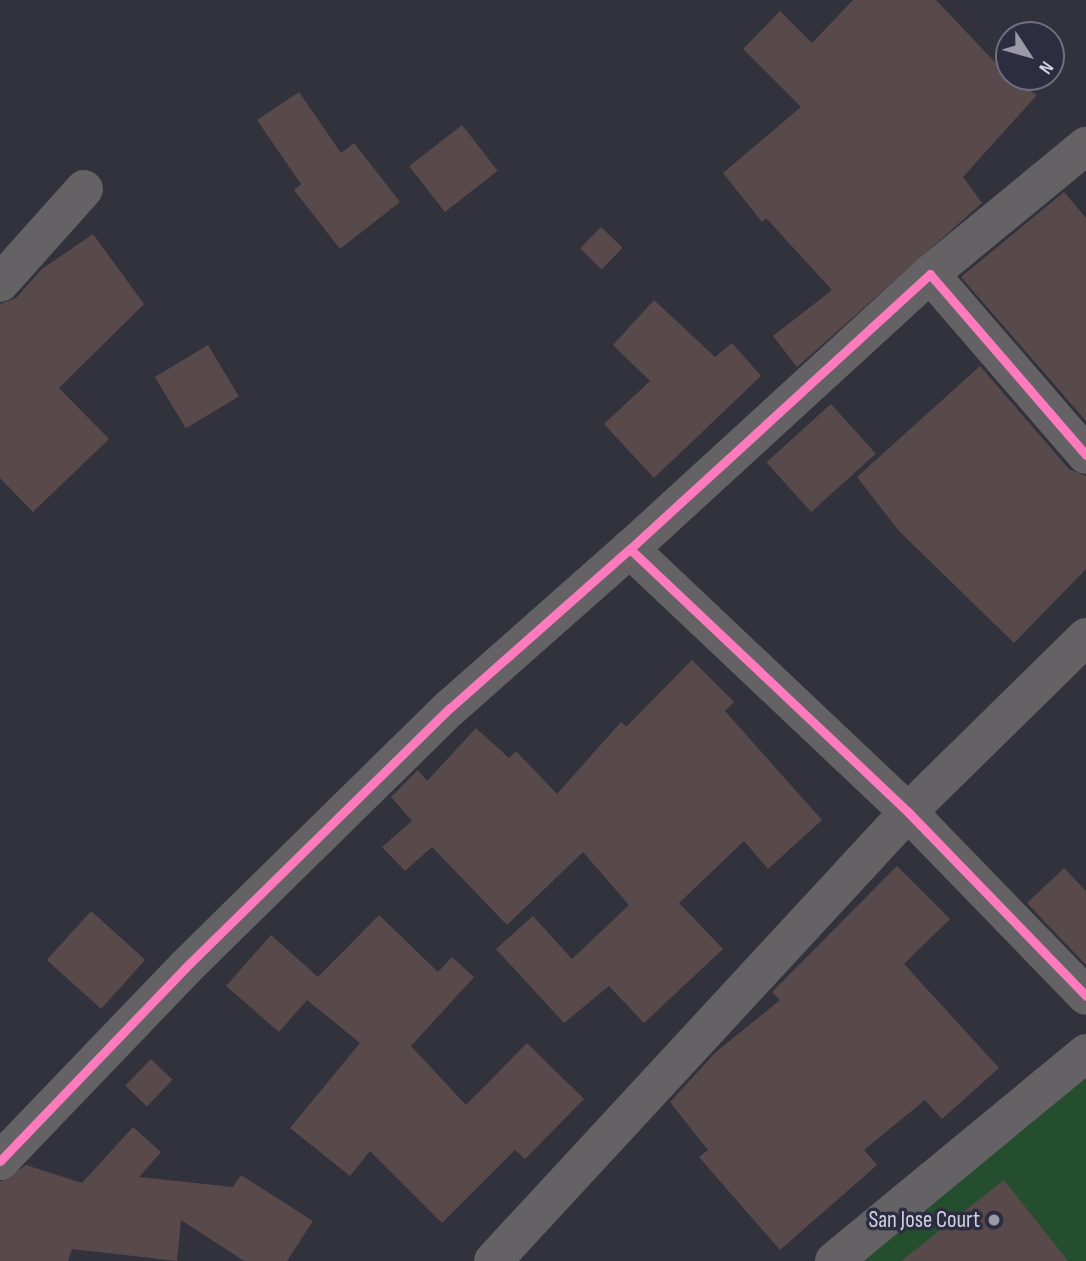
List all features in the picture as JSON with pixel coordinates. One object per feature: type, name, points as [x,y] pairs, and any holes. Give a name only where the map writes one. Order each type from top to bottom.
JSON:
[{"type":"street","points":[[0,1161],[185,968],[450,708],[930,274],[1086,146]]},
{"type":"street","points":[[0,283],[84,189]]},
{"type":"street","points":[[930,274],[1086,455]]},
{"type":"street","points":[[630,548],[908,812],[1086,996]]},
{"type":"street","points":[[493,1261],[908,812],[1086,637]]},
{"type":"street","points":[[834,1261],[1086,1053]]},
{"type":"green space","points":[[1086,1069],[1086,1261],[855,1261]]},
{"type":"building","points":[[853,0],[936,0],[995,62],[995,91],[1031,91],[1037,95],[963,177],[982,203],[797,367],[773,336],[832,290],[766,218],[762,222],[723,173],[801,107],[743,49],[780,11],[812,43]]},
{"type":"building","points":[[299,92],[341,153],[354,143],[400,202],[340,249],[294,190],[301,184],[257,120]]},
{"type":"building","points":[[462,125],[498,171],[445,212],[409,166]]},
{"type":"building","points":[[1064,192],[1086,218],[1086,421],[961,277]]},
{"type":"building","points":[[601,227],[623,248],[602,269],[580,249]]},
{"type":"building","points":[[93,234],[144,304],[59,388],[109,439],[33,512],[0,478],[0,304],[16,298],[42,269]]},
{"type":"building","points":[[654,300],[715,357],[732,343],[761,376],[654,478],[604,424],[650,381],[613,345]]},
{"type":"building","points":[[208,345],[239,396],[186,428],[155,377]]},
{"type":"building","points":[[980,366],[1069,469],[1086,476],[1086,569],[1014,643],[899,531],[857,477]]},
{"type":"building","points":[[831,404],[876,454],[811,512],[766,462]]},
{"type":"building","points":[[692,660],[734,702],[725,711],[822,820],[768,869],[744,841],[679,903],[723,949],[644,1023],[609,986],[564,1023],[496,949],[533,916],[572,959],[629,905],[583,852],[507,925],[432,847],[405,871],[382,847],[412,821],[391,797],[418,770],[427,781],[476,728],[509,758],[516,751],[557,794],[621,722],[626,727]]},
{"type":"building","points":[[897,866],[950,919],[904,964],[999,1068],[942,1119],[925,1100],[864,1150],[877,1165],[780,1250],[699,1157],[708,1150],[670,1102],[716,1052],[780,1000],[772,992]]},
{"type":"building","points":[[1064,868],[1086,891],[1086,965],[1027,903]]},
{"type":"building","points":[[91,911],[145,960],[101,1009],[47,960]]},
{"type":"building","points":[[379,915],[438,972],[452,957],[474,977],[411,1046],[466,1105],[527,1043],[584,1099],[525,1159],[515,1150],[442,1223],[370,1151],[350,1176],[290,1128],[360,1043],[307,1000],[279,1032],[226,986],[271,935],[318,977]]},
{"type":"building","points":[[151,1059],[173,1080],[147,1106],[125,1086]]},
{"type":"building","points":[[133,1127],[161,1152],[139,1177],[233,1187],[241,1175],[313,1221],[287,1261],[244,1261],[181,1220],[177,1261],[72,1249],[68,1261],[0,1261],[0,1182],[26,1165],[82,1183]]},
{"type":"building","name":"San Jose Court","points":[[1004,1180],[1068,1261],[901,1261]]},
{"type":"cycle path","points":[[1086,455],[930,274],[630,549],[908,812],[1086,996]]},
{"type":"cycle path","points":[[0,1161],[185,968],[450,708],[630,549]]},
{"type":"place","name":"San Jose Court","points":[[994,1220]]}]
